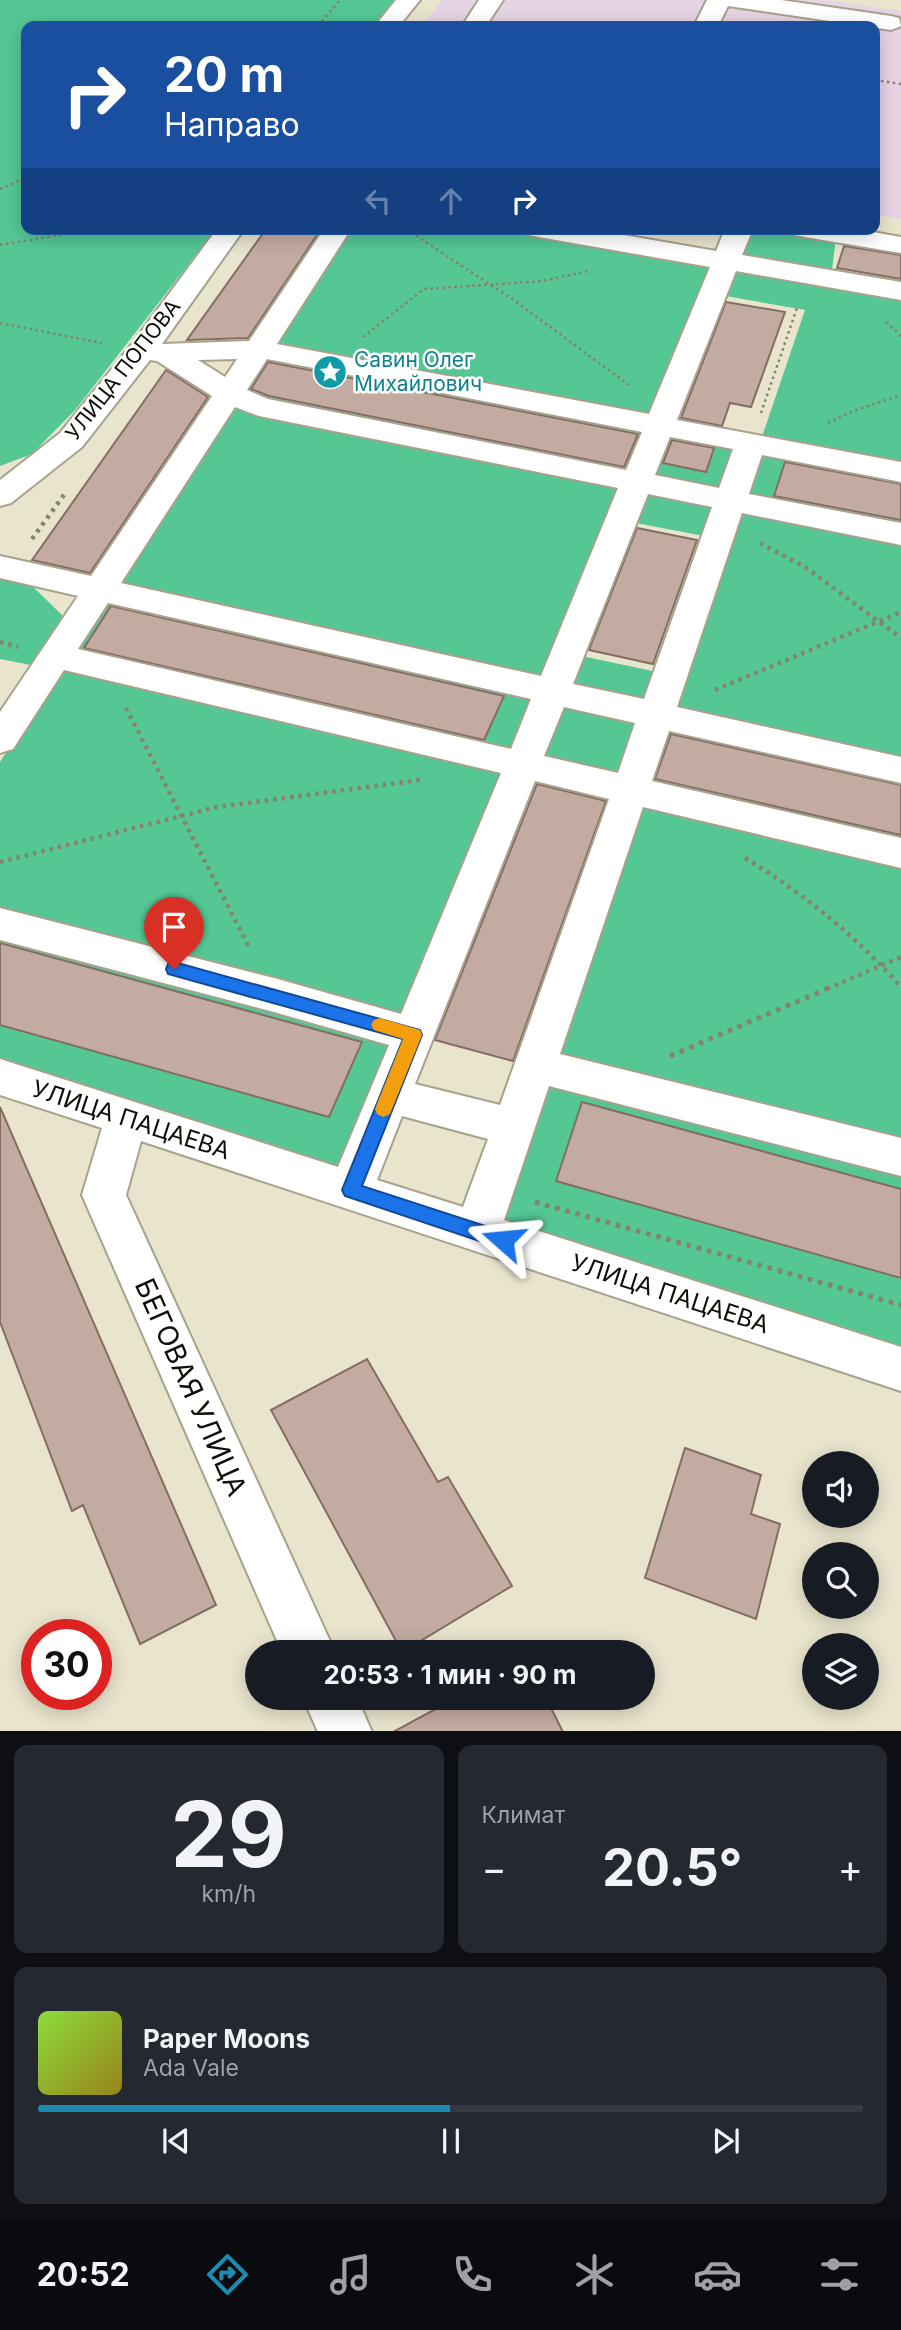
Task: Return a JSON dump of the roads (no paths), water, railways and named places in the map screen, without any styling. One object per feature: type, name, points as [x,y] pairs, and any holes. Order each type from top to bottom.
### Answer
[{"type":"street","points":[[391,21],[408,0]]},
{"type":"street","points":[[477,21],[491,0]]},
{"type":"street","points":[[708,21],[719,0]]},
{"type":"street","points":[[733,0],[877,21]]},
{"type":"street","points":[[880,21],[891,23]]},
{"type":"street","name":"УЛИЦА ПОПОВА","points":[[0,496],[71,440],[154,351],[228,235]]},
{"type":"street","points":[[0,740],[334,235]]},
{"type":"street","points":[[611,235],[732,245],[809,275],[901,291]]},
{"type":"street","points":[[809,275],[814,235]]},
{"type":"street","points":[[839,235],[901,245]]},
{"type":"street","points":[[351,1190],[732,245]]},
{"type":"street","points":[[154,351],[259,349],[662,419],[764,446],[901,472]]},
{"type":"street","points":[[154,351],[259,407],[636,482],[726,515],[901,534]]},
{"type":"street","points":[[477,1232],[726,515],[764,446]]},
{"type":"street","points":[[0,567],[901,771]]},
{"type":"street","points":[[56,656],[901,853]]},
{"type":"street","points":[[0,924],[274,995],[414,1035]]},
{"type":"street","points":[[534,1065],[901,1157]]},
{"type":"street","name":"УЛИЦА ПАЦАЕВА","points":[[0,1077],[901,1369]]},
{"type":"street","points":[[389,1095],[513,1127]]},
{"type":"street","name":"БЕГОВАЯ УЛИЦА","points":[[126,1119],[104,1195],[304,1640]]},
{"type":"street","points":[[335,1710],[345,1731]]},
{"type":"place","name":"Савин Олег Михайлович","points":[[330,372]]}]
